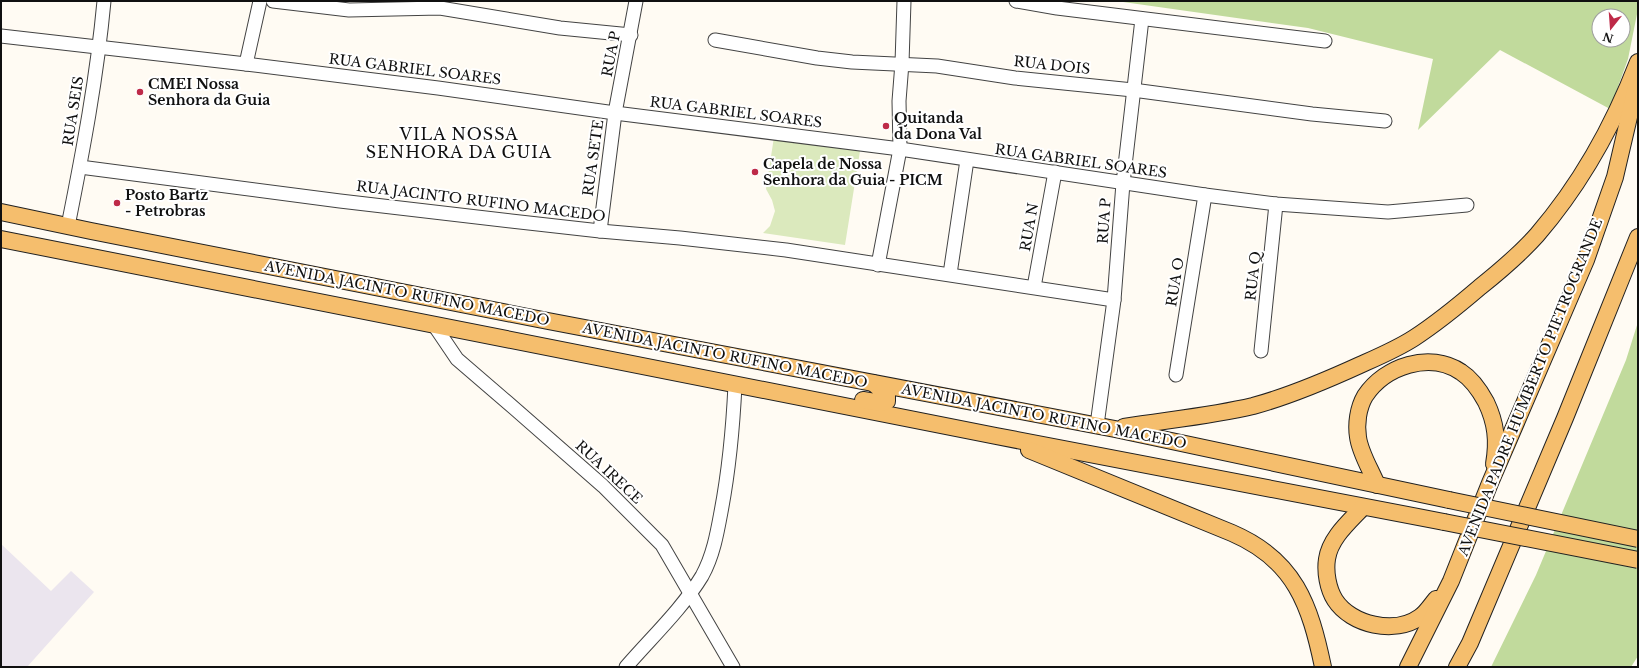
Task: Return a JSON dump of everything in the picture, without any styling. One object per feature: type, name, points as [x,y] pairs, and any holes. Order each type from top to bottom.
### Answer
[{"type":"main road","points":[[1115,428],[1219,413],[1253,406],[1297,392],[1390,352],[1445,316],[1502,269],[1536,235],[1564,201],[1599,147],[1625,95],[1638,62]]},
{"type":"main road","name":"AVENIDA PADRE HUMBERTO PIETROGRANDE","points":[[1408,667],[1451,581],[1490,483],[1586,260],[1615,177],[1638,77]]},
{"type":"main road","name":"AVENIDA JACINTO RUFINO MACEDO","points":[[5,215],[68,226],[710,352],[1115,428],[1638,539]]},
{"type":"main road","points":[[1457,667],[1470,643],[1565,418],[1638,237]]},
{"type":"main road","name":"AVENIDA JACINTO RUFINO MACEDO","points":[[2,238],[735,385],[1638,560]]},
{"type":"main road","points":[[626,363],[618,357],[614,351],[618,343],[625,342],[657,348],[710,352]]},
{"type":"main road","points":[[1377,484],[1362,452],[1358,439],[1359,414],[1363,401],[1366,395],[1382,378],[1410,364],[1424,362],[1436,363],[1460,371],[1472,382],[1482,395],[1492,415],[1495,428],[1496,449],[1490,483]]},
{"type":"main road","points":[[796,396],[844,396],[880,403],[886,402],[888,399],[887,395],[873,383]]},
{"type":"main road","points":[[996,436],[1232,533],[1248,540],[1264,550],[1284,569],[1302,596],[1315,631],[1323,667]]},
{"type":"main road","points":[[1363,507],[1336,537],[1327,558],[1327,573],[1331,591],[1335,600],[1344,610],[1354,617],[1369,623],[1384,626],[1396,626],[1420,617],[1451,581]]},
{"type":"street","name":"RUA SEIS","points":[[68,226],[80,167],[99,48],[104,1]]},
{"type":"street","points":[[246,64],[260,1]]},
{"type":"street","points":[[273,1],[348,10],[440,8],[560,28],[631,35]]},
{"type":"street","name":"RUA P","points":[[615,113],[631,35],[636,1]]},
{"type":"street","points":[[878,265],[900,149],[899,107],[904,1]]},
{"type":"street","points":[[1016,1],[1142,19],[1325,41]]},
{"type":"street","name":"RUA P","points":[[1097,425],[1114,300],[1123,183],[1142,19]]},
{"type":"street","name":"RUA GABRIEL SOARES","points":[[1,36],[438,88],[615,113],[900,149],[1205,196],[1276,204],[1388,212],[1467,205]]},
{"type":"street","name":"RUA DOIS","points":[[715,40],[817,58],[852,62],[902,63],[936,66],[1014,78],[1133,90],[1312,114],[1385,121]]},
{"type":"street","name":"RUA SETE","points":[[600,231],[615,113]]},
{"type":"street","points":[[950,274],[966,160]]},
{"type":"street","name":"RUA JACINTO RUFINO MACEDO","points":[[80,167],[340,201],[600,231],[786,250],[1114,300]]},
{"type":"street","name":"RUA N","points":[[1034,287],[1055,172]]},
{"type":"street","name":"RUA O","points":[[1176,375],[1205,196]]},
{"type":"street","name":"RUA Q","points":[[1261,351],[1276,204]]},
{"type":"street","name":"RUA IRECE","points":[[434,325],[457,359],[603,486],[662,546],[733,667]]},
{"type":"street","points":[[626,667],[670,618],[690,592],[702,574],[713,550],[727,483],[733,428],[735,385]]},
{"type":"shaded area","points":[[1,544],[51,591],[71,571],[94,592],[27,667],[1,667]]},
{"type":"green space","points":[[1116,1],[1638,1],[1638,9],[1631,44],[1631,8],[1591,8],[1591,48],[1630,48],[1628,59],[1610,109],[1500,50],[1418,130],[1433,59],[1308,28]]},
{"type":"green space","points":[[774,137],[860,151],[845,245],[763,233],[770,226],[775,211],[772,200],[766,189]]},
{"type":"green space","points":[[1638,322],[1638,656],[1631,667],[1491,667],[1536,575],[1626,360]]},
{"type":"place","name":"CMEI Nossa Senhora da Guia","points":[[140,92]]},
{"type":"place","name":"Quitanda da Dona Val","points":[[886,126]]},
{"type":"place","name":"Capela de Nossa Senhora da Guia - PICM","points":[[755,172]]},
{"type":"place","name":"Posto Bartz - Petrobras","points":[[117,203]]},
{"type":"district","name":"VILA NOSSA SENHORA DA GUIA","points":[[459,143]]}]
